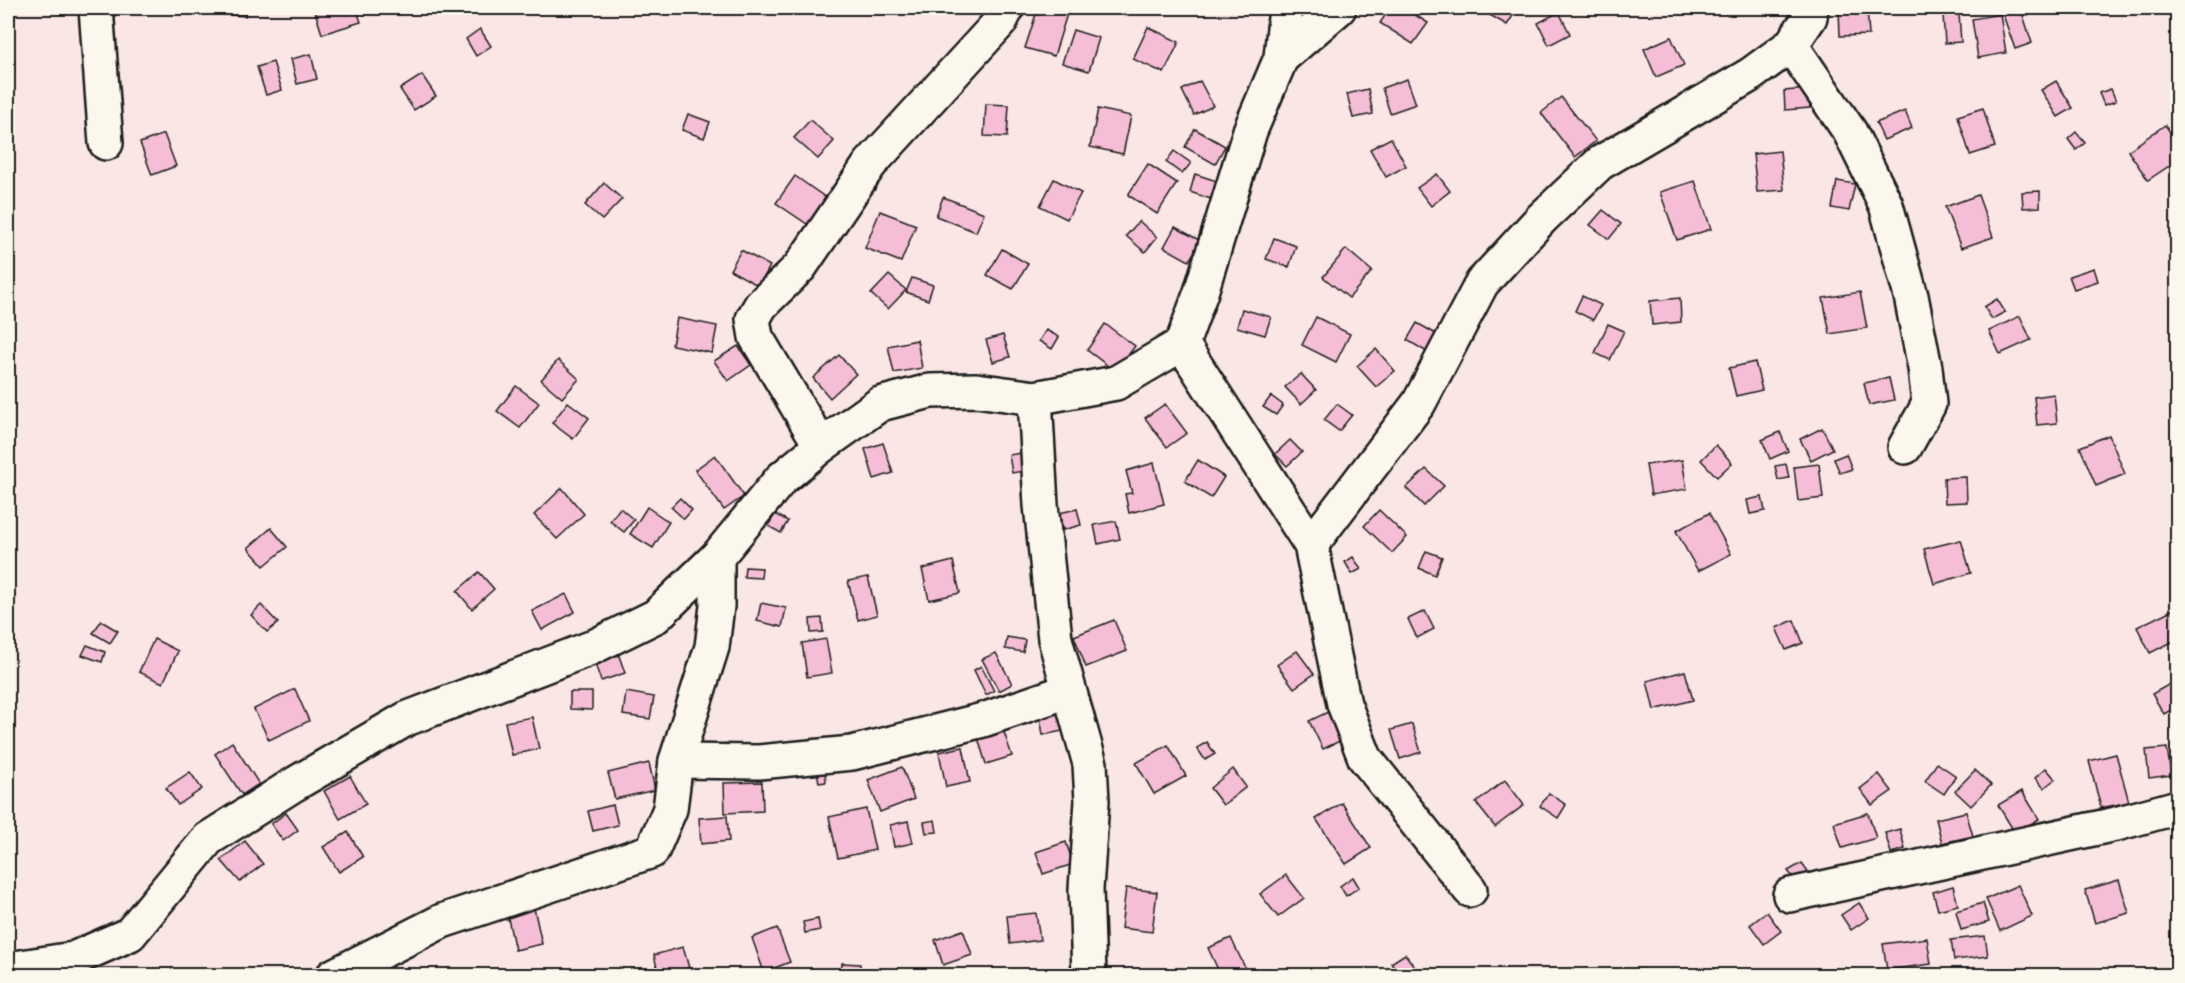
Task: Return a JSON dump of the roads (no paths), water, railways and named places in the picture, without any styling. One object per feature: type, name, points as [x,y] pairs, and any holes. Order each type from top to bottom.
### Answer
[{"type":"street","points":[[96,8],[106,143]]},
{"type":"street","points":[[821,446],[756,337],[753,319],[761,305],[800,267],[870,164],[1000,22],[1008,8]]},
{"type":"street","points":[[8,969],[73,958],[130,934],[208,839],[292,785],[406,719],[591,648],[656,616],[717,557],[781,478],[880,404],[930,391],[976,390],[1035,398],[1116,383],[1182,344],[1201,292],[1250,130],[1281,58],[1286,8]]},
{"type":"street","points":[[1281,58],[1339,8]]},
{"type":"street","points":[[1311,545],[1419,403],[1482,283],[1542,218],[1600,163],[1750,75],[1791,45],[1810,17],[1811,8]]},
{"type":"street","points":[[1791,45],[1850,132],[1886,205],[1911,296],[1925,368],[1929,405],[1905,447]]},
{"type":"street","points":[[1182,344],[1311,545],[1344,704],[1365,758],[1470,890]]},
{"type":"street","points":[[1035,398],[1041,506],[1055,639],[1090,764],[1092,801],[1086,889],[1089,974]]},
{"type":"street","points":[[333,975],[442,921],[652,851],[670,809],[676,761],[712,647],[717,606],[717,557]]},
{"type":"street","points":[[676,761],[759,762],[852,753],[983,720],[1068,691]]},
{"type":"street","points":[[1790,895],[2116,824],[2178,807]]}]
